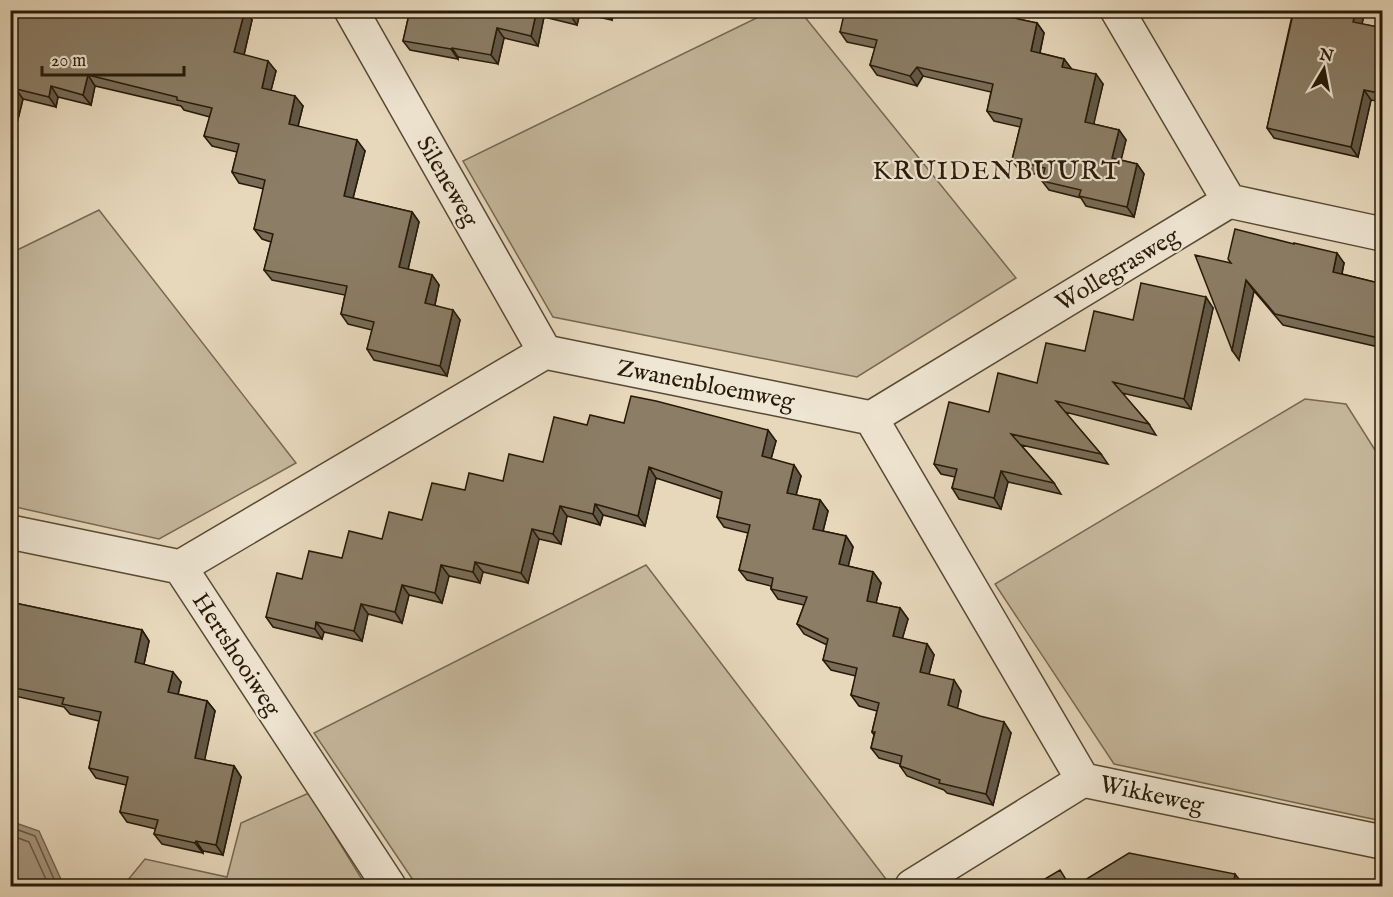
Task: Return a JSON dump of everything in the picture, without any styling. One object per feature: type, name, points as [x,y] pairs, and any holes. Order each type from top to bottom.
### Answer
[{"type":"street","name":"Sileneweg","points":[[351,10],[545,352]]},
{"type":"street","points":[[1117,10],[1228,201],[1383,234]]},
{"type":"street","name":"Wollegrasweg","points":[[871,417],[1228,201]]},
{"type":"street","name":"Zwanenbloemweg","points":[[545,352],[871,417]]},
{"type":"street","points":[[180,567],[545,352]]},
{"type":"street","points":[[871,417],[1083,780]]},
{"type":"street","name":"Hertshooiweg","points":[[10,532],[180,567],[389,886]]},
{"type":"street","name":"Wikkeweg","points":[[912,886],[1083,780],[1383,842]]},
{"type":"shaded area","points":[[773,10],[800,11],[1016,278],[857,377],[553,317],[463,161]]},
{"type":"shaded area","points":[[99,210],[296,463],[159,539],[11,506],[11,253]]},
{"type":"shaded area","points":[[1305,399],[1346,404],[1382,461],[1382,821],[1114,764],[995,584]]},
{"type":"shaded area","points":[[646,565],[889,883],[883,886],[417,886],[314,733]]},
{"type":"shaded area","points":[[309,793],[366,886],[123,886],[145,859],[227,877],[241,823]]},
{"type":"water","points":[[10,821],[39,831],[64,886],[11,886]]},
{"type":"building","points":[[20,10],[245,10],[234,52],[268,61],[262,88],[295,96],[289,124],[357,140],[344,196],[412,212],[399,267],[432,275],[425,303],[453,310],[440,366],[367,349],[374,322],[341,314],[347,286],[264,270],[273,234],[254,229],[265,180],[232,172],[239,144],[204,136],[212,108],[88,75],[83,95],[51,86],[49,97],[16,89],[10,111],[10,29],[15,30]]},
{"type":"building","points":[[410,10],[537,10],[531,36],[497,28],[491,55],[403,41]]},
{"type":"building","points":[[551,10],[571,10],[570,15]]},
{"type":"building","points":[[845,10],[1006,10],[1005,16],[1037,23],[1031,51],[1064,59],[1062,67],[1096,74],[1085,122],[1119,130],[1112,158],[1137,164],[1127,207],[1079,196],[1081,190],[1042,181],[1045,168],[1012,160],[1022,119],[987,111],[993,84],[917,67],[910,76],[870,65],[877,40],[840,32]]},
{"type":"building","points":[[1294,10],[1356,10],[1353,22],[1383,28],[1383,94],[1364,90],[1351,147],[1267,128]]},
{"type":"building","points":[[1235,229],[1337,253],[1333,272],[1383,284],[1383,339],[1275,314],[1246,280],[1232,350],[1195,255],[1231,263],[1228,259]]},
{"type":"building","points":[[1141,283],[1206,297],[1184,399],[1113,382],[1149,424],[1056,401],[1101,454],[1011,434],[1054,483],[1001,471],[994,498],[952,488],[957,469],[934,464],[949,402],[989,412],[998,373],[1037,383],[1046,343],[1085,351],[1094,311],[1133,320]]},
{"type":"building","points":[[631,396],[768,430],[762,456],[794,465],[787,493],[820,500],[813,529],[846,536],[839,564],[873,572],[867,601],[900,608],[893,636],[927,644],[920,672],[954,680],[948,705],[1004,722],[986,794],[939,783],[940,780],[900,766],[902,756],[871,748],[875,732],[872,732],[879,703],[851,695],[857,668],[823,660],[828,639],[797,624],[807,597],[771,589],[773,578],[739,570],[750,525],[717,517],[722,492],[649,467],[638,516],[595,504],[593,514],[560,506],[553,534],[532,529],[521,573],[475,562],[473,572],[441,565],[435,593],[402,585],[395,612],[361,604],[354,631],[316,622],[315,629],[266,617],[277,573],[302,579],[309,551],[342,558],[349,531],[382,539],[389,512],[422,520],[432,483],[465,490],[469,473],[503,481],[509,454],[543,462],[554,417],[587,425],[590,415],[624,423]]},
{"type":"building","points":[[10,602],[142,630],[135,662],[173,672],[168,692],[207,701],[195,758],[234,766],[216,845],[154,834],[158,820],[120,812],[128,777],[89,768],[101,712],[62,704],[64,698],[10,687]]},
{"type":"building","points":[[1129,853],[1235,874],[1233,886],[1075,886]]},
{"type":"building","points":[[1060,870],[1070,886],[1033,886]]},
{"type":"district","name":"KRUIDENBUURT","points":[[997,170]]}]
